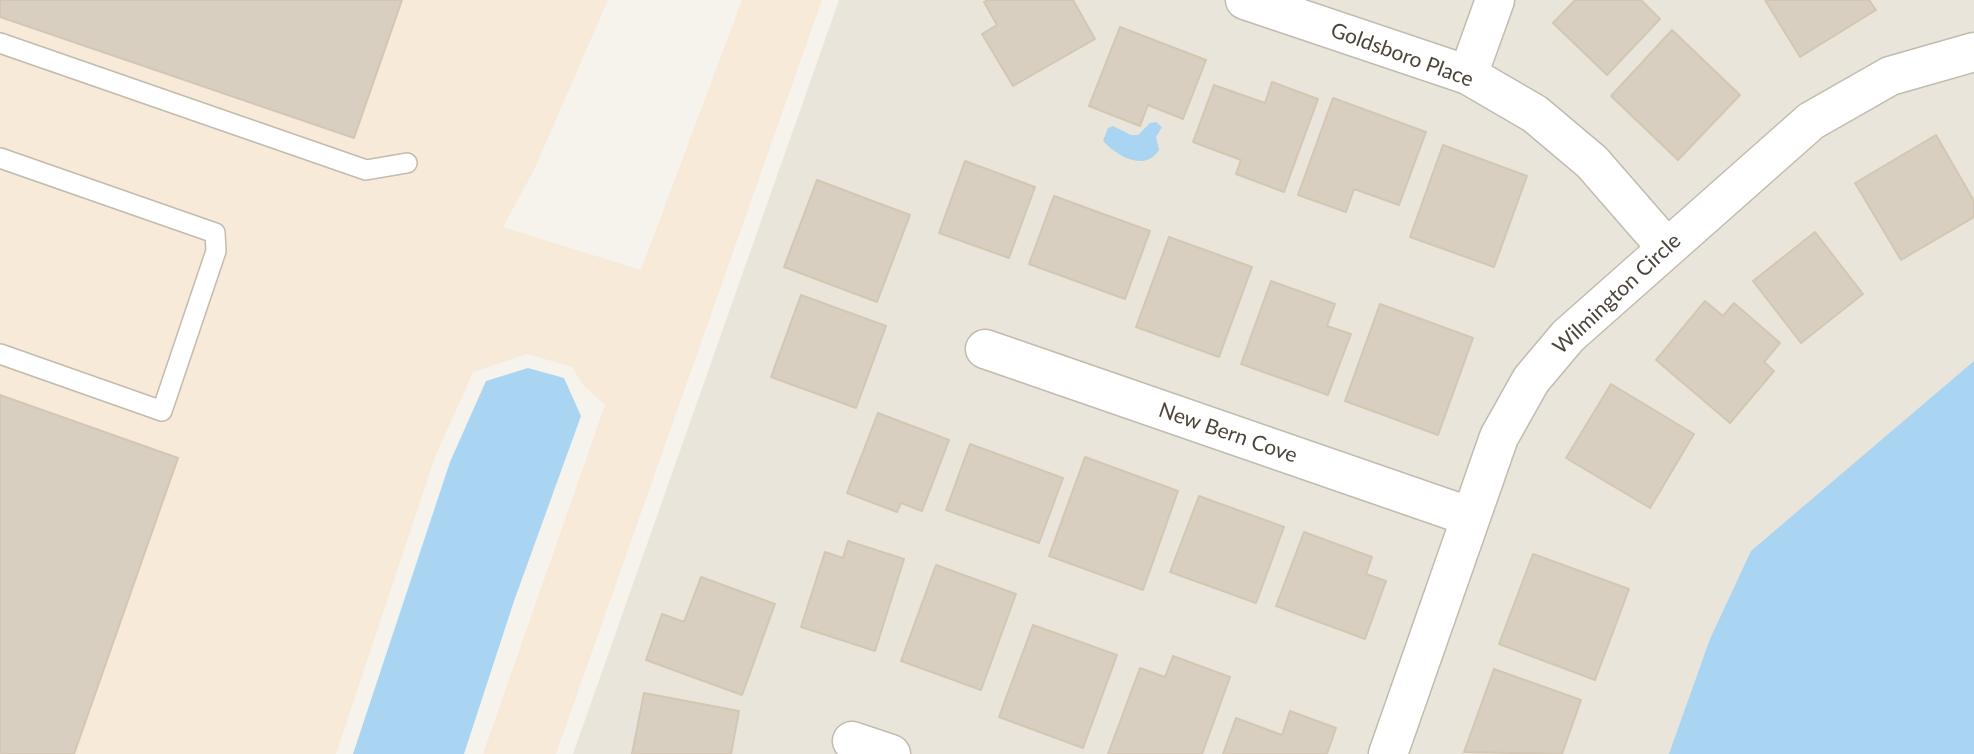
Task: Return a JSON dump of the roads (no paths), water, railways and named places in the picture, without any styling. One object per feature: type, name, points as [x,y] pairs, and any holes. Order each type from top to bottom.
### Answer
[{"type":"street","name":"Goldsboro Place","points":[[1245,0],[1468,75],[1535,114],[1592,163],[1666,247]]},
{"type":"street","points":[[1468,75],[1494,0]]},
{"type":"street","name":"Wilmington Circle","points":[[1388,754],[1499,437],[1531,380],[1568,336],[1811,121],[1890,76],[1974,52]]},
{"type":"street","name":"New Bern Cove","points":[[985,349],[1471,517]]},
{"type":"street","points":[[852,741],[891,754]]},
{"type":"lane","points":[[0,43],[366,170],[407,163]]},
{"type":"lane","points":[[0,158],[215,233],[216,251],[162,411],[0,354]]},
{"type":"water","points":[[1156,122],[1162,127],[1156,137],[1159,150],[1146,160],[1124,157],[1103,141],[1108,128],[1113,126],[1131,135],[1138,135],[1150,123]]},
{"type":"water","points":[[1974,361],[1974,754],[1669,754],[1710,639],[1751,551]]},
{"type":"water","points":[[528,368],[564,378],[581,416],[514,601],[464,754],[353,754],[450,462],[486,381]]}]
